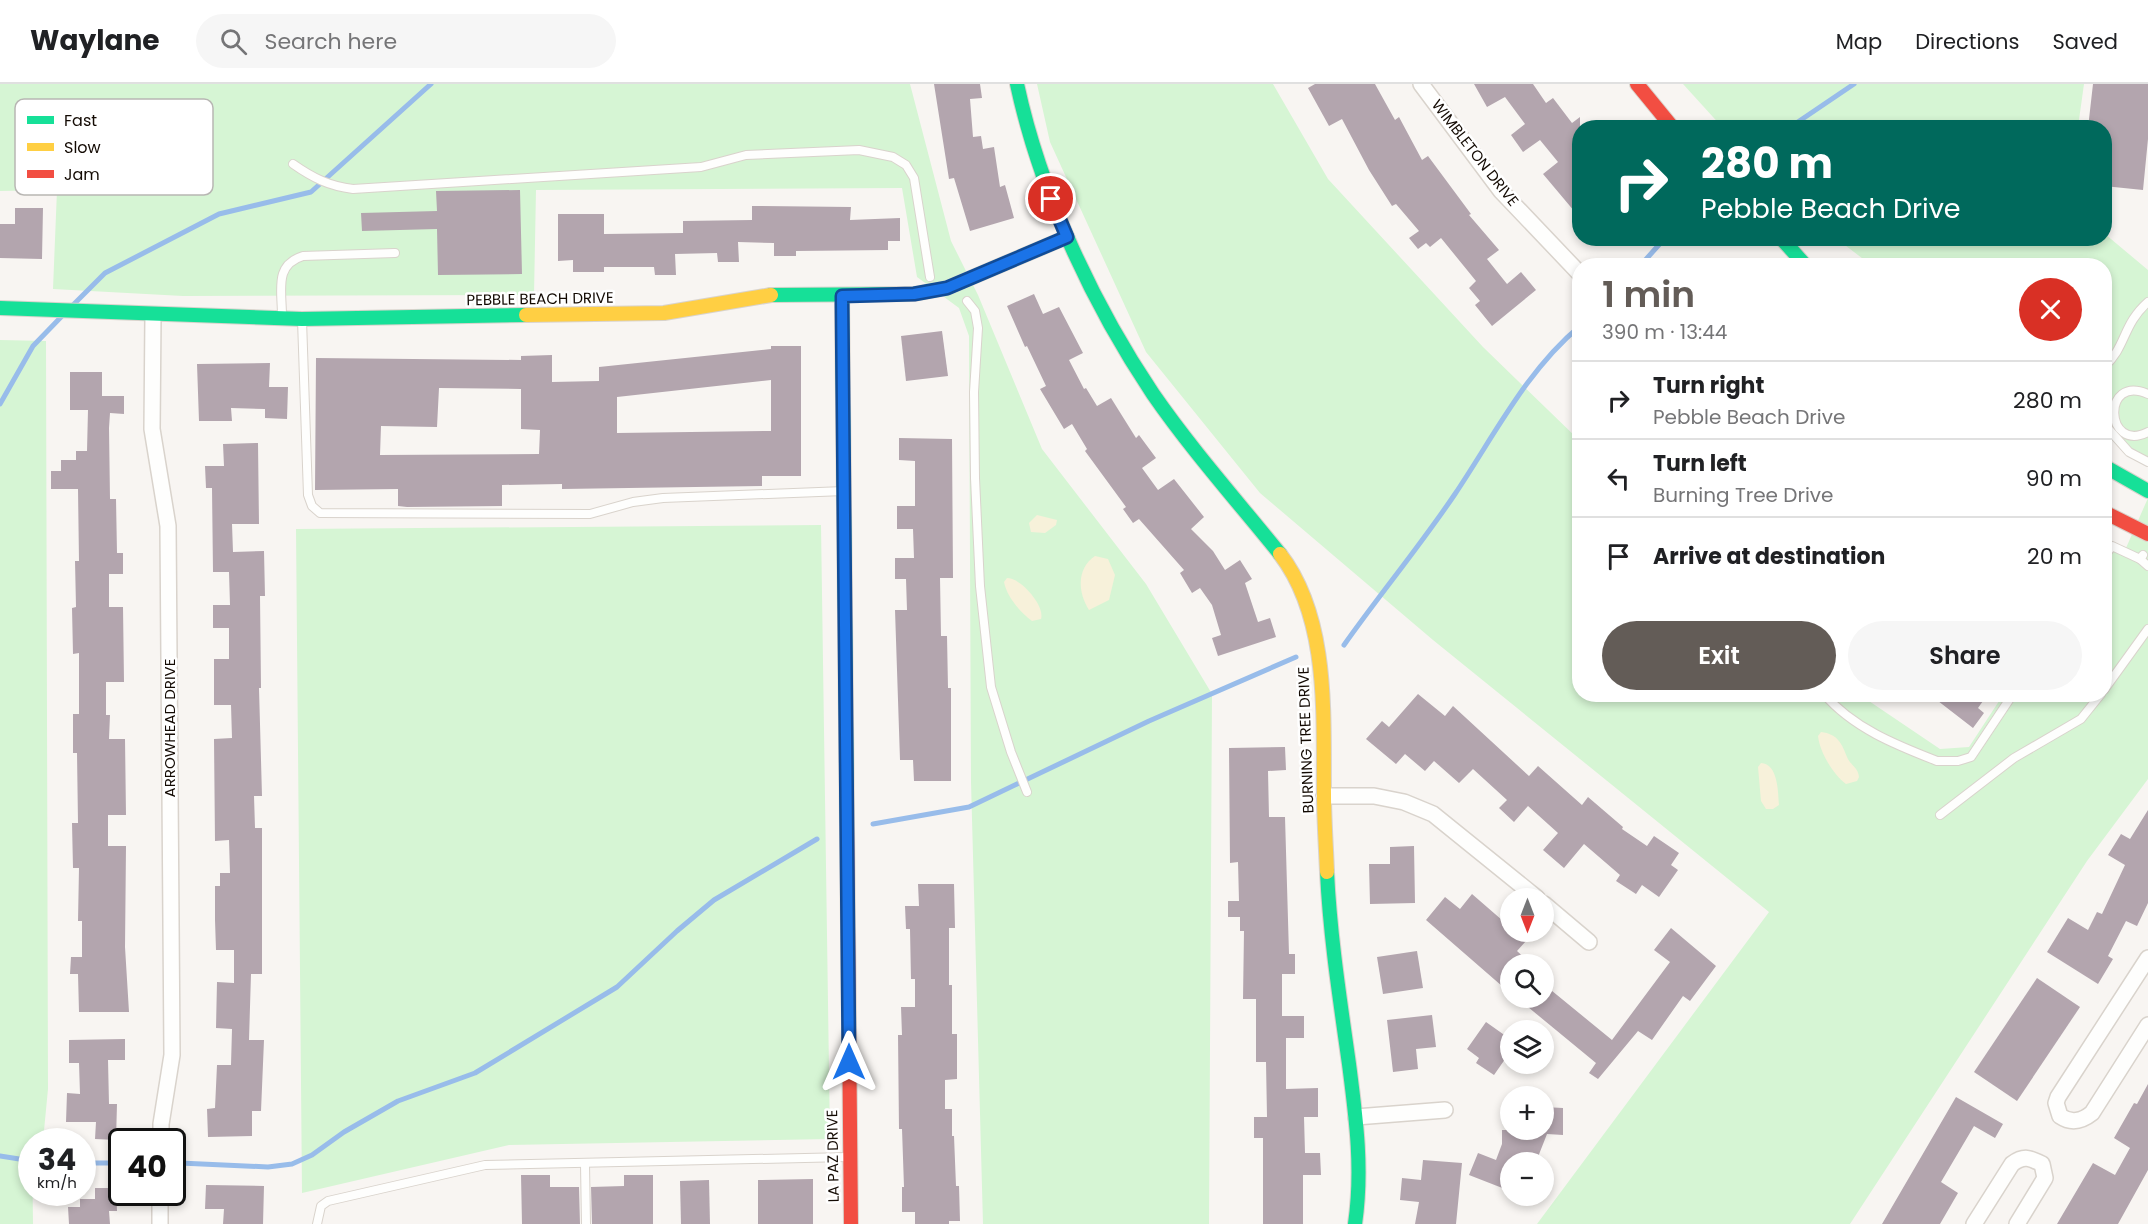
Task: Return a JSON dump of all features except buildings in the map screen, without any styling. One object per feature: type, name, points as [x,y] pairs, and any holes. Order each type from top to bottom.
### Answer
[{"type":"street","name":"BURNING TREE DRIVE","points":[[1017,84],[1043,180],[1067,237],[1129,358],[1154,395],[1288,565],[1311,619],[1320,660],[1324,703],[1324,796],[1329,912],[1356,1118],[1360,1190],[1355,1224]]},
{"type":"street","name":"WIMBLETON DRIVE","points":[[1421,84],[1502,191],[1572,265]]},
{"type":"street","points":[[1637,84],[1666,120]]},
{"type":"street","name":"PEBBLE BEACH DRIVE","points":[[0,308],[282,319],[686,312],[767,295],[914,294],[947,288],[1067,237]]},
{"type":"street","points":[[1789,246],[1801,258]]},
{"type":"street","name":"LA PAZ DRIVE","points":[[842,296],[851,1224]]},
{"type":"street","name":"ARROWHEAD DRIVE","points":[[153,315],[152,429],[168,526],[172,1055],[163,1128]]},
{"type":"street","points":[[2112,471],[2148,491]]},
{"type":"street","points":[[2112,516],[2148,534]]},
{"type":"street","points":[[1324,796],[1374,796],[1404,802],[1433,814],[1525,888]]},
{"type":"street","points":[[1554,912],[1589,942]]},
{"type":"street","points":[[2148,958],[2058,1097],[2056,1103],[2060,1116],[2072,1121],[2085,1118],[2092,1113],[2143,1044],[2148,1025]]},
{"type":"street","points":[[1356,1118],[1445,1110]]},
{"type":"street","points":[[1974,1224],[2012,1164],[2020,1158],[2029,1157],[2042,1164],[2045,1178],[2017,1224]]},
{"type":"street","points":[[160,1206],[160,1224]]},
{"type":"lane","points":[[293,164],[313,178],[334,186],[353,189],[701,167],[746,155],[859,150],[878,153],[906,165],[914,177],[930,277]]},
{"type":"lane","points":[[282,319],[282,272],[292,259],[303,256],[395,253]]},
{"type":"lane","points":[[967,301],[975,311],[978,328],[974,392],[975,478],[980,586],[991,687],[1015,765],[1027,792]]},
{"type":"lane","points":[[2112,359],[2119,352],[2124,331],[2132,318],[2148,302]]},
{"type":"lane","points":[[302,319],[308,495],[312,506],[320,513],[590,514],[633,502],[663,498],[845,491]]},
{"type":"lane","points":[[2148,394],[2140,391],[2126,393],[2119,398],[2113,411],[2116,425],[2121,431],[2136,436],[2148,432]]},
{"type":"lane","points":[[2112,433],[2129,453],[2148,462]]},
{"type":"lane","points":[[2112,546],[2141,557],[2148,566]]},
{"type":"lane","points":[[2112,679],[2148,629]]},
{"type":"lane","points":[[1833,702],[1860,726],[1875,735],[1904,748],[1947,762],[1971,757],[2008,702]]},
{"type":"lane","points":[[1940,815],[2014,758],[2081,719],[2095,702]]},
{"type":"lane","points":[[317,1224],[321,1206],[328,1201],[485,1165],[850,1157]]},
{"type":"lane","points":[[585,1164],[586,1224]]},
{"type":"green space","points":[[0,84],[910,84],[951,241],[978,295],[1042,449],[1146,584],[1212,694],[1209,1224],[983,1224],[971,782],[969,336],[959,308],[917,277],[902,188],[536,190],[534,295],[183,296],[53,289],[57,195],[213,195],[213,99],[15,99],[15,191],[0,191]]},
{"type":"green space","points":[[1037,84],[1273,84],[1328,179],[1483,347],[1572,433],[1572,702],[1870,702],[1940,749],[1969,747],[1998,702],[2112,702],[2112,542],[2126,548],[2148,498],[2148,779],[2087,861],[1850,1224],[1537,1224],[1550,1206],[1554,1206],[1554,1201],[1769,912],[1433,640],[1260,493],[1146,352],[1050,142]]},
{"type":"green space","points":[[1683,84],[2084,84],[2079,120],[1716,120]]},
{"type":"green space","points":[[2112,240],[2148,270],[2148,461],[2112,440],[2112,258],[1862,258],[1846,246],[2112,246]]},
{"type":"green space","points":[[0,340],[46,341],[48,1089],[44,1128],[18,1128],[18,1206],[33,1206],[33,1224],[0,1224]]},
{"type":"green space","points":[[821,525],[830,1139],[509,1145],[302,1193],[296,529]]},
{"type":"sand","points":[[1037,515],[1057,520],[1056,525],[1045,533],[1031,532],[1029,523]]},
{"type":"sand","points":[[1095,556],[1108,559],[1115,575],[1109,600],[1089,610],[1081,589],[1081,582],[1084,568]]},
{"type":"sand","points":[[1007,578],[1019,583],[1036,600],[1041,619],[1032,621],[1019,609],[1006,588],[1004,582]]},
{"type":"sand","points":[[1821,732],[1832,735],[1838,740],[1848,760],[1857,771],[1859,777],[1857,781],[1846,784],[1832,769],[1819,743],[1818,736]]},
{"type":"sand","points":[[1761,763],[1771,768],[1776,779],[1779,805],[1773,809],[1766,809],[1761,801],[1758,767]]},
{"type":"waterway","points":[[73,305],[105,273],[219,214],[311,192],[431,84]]},
{"type":"waterway","points":[[1801,120],[1854,84]]},
{"type":"waterway","points":[[1647,258],[1658,246]]},
{"type":"waterway","points":[[0,404],[33,346],[62,316]]},
{"type":"waterway","points":[[1344,645],[1442,513],[1527,384],[1543,363],[1572,334]]},
{"type":"waterway","points":[[873,824],[969,807],[1149,721],[1296,657]]},
{"type":"waterway","points":[[186,1163],[268,1167],[292,1164],[312,1155],[344,1132],[398,1101],[475,1073],[617,987],[714,900],[817,839]]},
{"type":"waterway","points":[[0,1156],[18,1159]]},
{"type":"waterway","points":[[96,1163],[108,1163]]},
{"type":"traffic: fast","points":[[1017,84],[1039,165],[1054,205],[1089,284],[1109,322],[1168,415],[1280,554]]},
{"type":"traffic: fast","points":[[771,295],[914,294],[947,288],[1067,237]]},
{"type":"traffic: fast","points":[[1788,246],[1799,258]]},
{"type":"traffic: fast","points":[[842,296],[847,826]]},
{"type":"traffic: fast","points":[[0,308],[302,319],[526,315]]},
{"type":"traffic: fast","points":[[2112,471],[2148,491]]},
{"type":"traffic: fast","points":[[1327,872],[1333,944],[1356,1124],[1358,1183],[1355,1224]]},
{"type":"traffic: slow","points":[[526,315],[664,313],[771,295]]},
{"type":"traffic: slow","points":[[1280,554],[1296,580],[1308,608],[1316,638],[1323,701],[1327,872]]},
{"type":"traffic: jam","points":[[1637,84],[1666,120]]},
{"type":"traffic: jam","points":[[2112,516],[2148,534]]},
{"type":"traffic: jam","points":[[847,826],[851,1224]]},
{"type":"route","points":[[849,1062],[842,296],[914,294],[947,288],[1067,237],[1051,199]]}]
